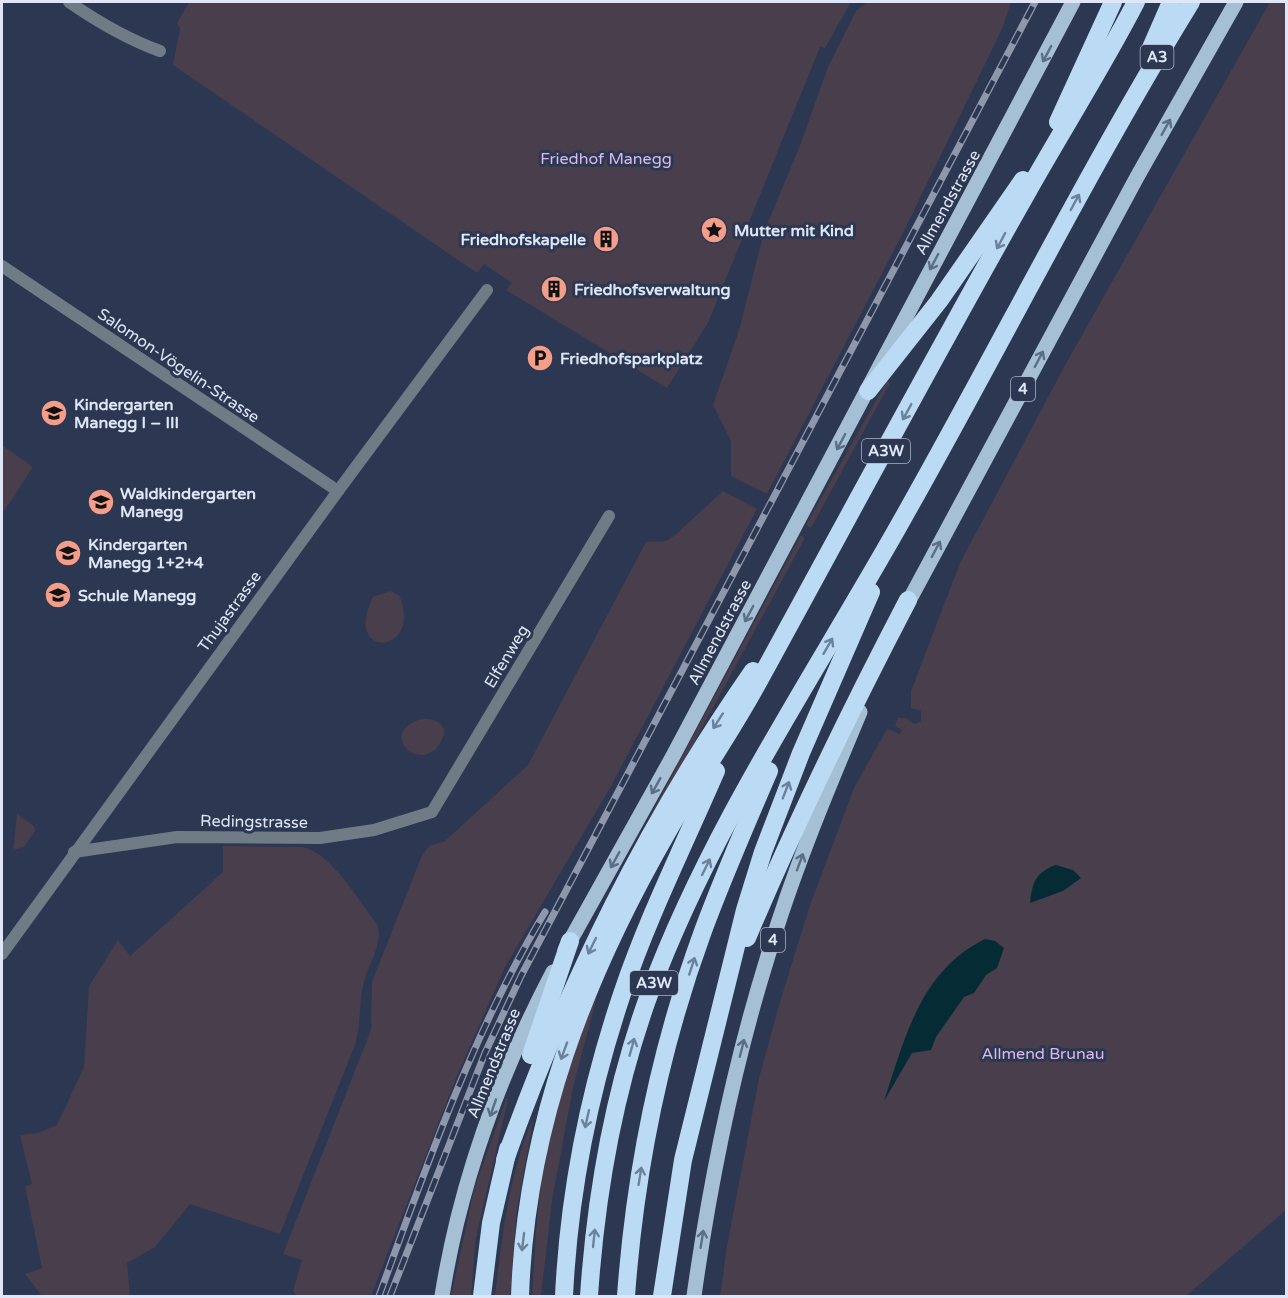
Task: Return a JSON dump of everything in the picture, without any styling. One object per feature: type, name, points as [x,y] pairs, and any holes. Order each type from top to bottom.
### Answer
[{"type":"highway","name":"A3W","points":[[1029,189],[1113,2]]},
{"type":"highway","name":"A3W","points":[[564,1296],[576,1174],[591,1102],[609,1033],[658,902],[742,712],[1029,189],[1103,65],[1136,2]]},
{"type":"highway","name":"A3","points":[[1123,112],[1171,2]]},
{"type":"highway","name":"A3","points":[[1123,112],[1191,2]]},
{"type":"highway","name":"A3W","points":[[589,1296],[597,1215],[609,1139],[623,1081],[649,994],[685,909],[727,825],[902,521],[1123,112]]},
{"type":"highway","points":[[868,391],[939,301],[1048,144]]},
{"type":"highway","points":[[662,1296],[683,1160],[763,852],[801,753],[902,521]]},
{"type":"highway","points":[[505,1160],[556,1023],[590,948],[645,843],[716,725],[811,586]]},
{"type":"highway","points":[[727,986],[794,826],[853,704],[908,600]]},
{"type":"highway","points":[[626,1296],[641,1170],[661,1075],[683,994],[703,932],[800,697]]},
{"type":"highway","points":[[520,1296],[522,1251],[538,1150],[553,1085],[569,1037],[591,981],[626,907],[669,828],[742,712]]},
{"type":"highway","points":[[482,1296],[491,1223],[521,1088],[570,940]]},
{"type":"main road","name":"Allmendstrasse","points":[[442,1296],[461,1208],[496,1096],[539,999],[679,746],[1073,2]]},
{"type":"main road","name":"4","points":[[694,1296],[708,1202],[729,1098],[767,957],[818,814],[908,600],[1137,177],[1236,2]]},
{"type":"street","points":[[69,2],[135,42],[160,51]]},
{"type":"street","name":"Salomon-Vögelin-Strasse","points":[[2,266],[338,491]]},
{"type":"street","name":"Thujastrasse","points":[[2,954],[338,491],[487,291]]},
{"type":"street","name":"Elfenweg","points":[[432,813],[609,516]]},
{"type":"street","name":"Redingstrasse","points":[[74,852],[177,837],[320,838],[374,830],[432,813]]},
{"type":"green space","name":"Friedhof Manegg","points":[[189,2],[851,2],[825,48],[820,47],[708,323],[667,388],[506,290],[512,283],[484,264],[477,273],[173,65],[180,29],[177,23]]},
{"type":"green space","points":[[867,2],[1011,2],[1002,29],[904,231],[767,494],[731,476],[731,441],[713,405],[739,330],[764,232],[799,148],[828,67],[856,11]]},
{"type":"green space","name":"Allmend Brunau","points":[[1270,2],[1286,2],[1286,1210],[1186,1296],[720,1296],[727,1246],[759,1078],[809,908],[854,788],[887,729],[900,734],[902,730],[895,726],[898,718],[906,718],[914,724],[921,721],[921,711],[911,708],[911,691],[960,563],[1064,367]]},
{"type":"green space","points":[[887,381],[890,383],[811,528],[806,525]]},
{"type":"green space","points":[[2,445],[33,467],[4,511],[2,509]]},
{"type":"green space","points":[[723,491],[757,509],[610,788],[505,967],[456,1078],[371,1296],[297,1296],[293,1291],[302,1260],[283,1254],[371,1029],[372,982],[422,855],[429,846],[445,841],[528,765],[646,542],[666,541],[674,536]]},
{"type":"green space","points":[[801,535],[805,538],[607,903],[604,902]]},
{"type":"green space","points":[[390,591],[399,595],[404,615],[401,629],[394,639],[384,642],[374,640],[367,632],[366,618],[373,597]]},
{"type":"green space","points":[[422,719],[436,721],[445,731],[438,747],[428,754],[418,755],[403,743],[402,734],[408,726]]},
{"type":"green space","points":[[17,814],[34,826],[35,831],[24,847],[13,850]]},
{"type":"green space","points":[[223,846],[302,847],[313,851],[324,858],[344,879],[377,924],[379,931],[377,946],[362,989],[356,1042],[280,1234],[190,1204],[155,1247],[127,1263],[130,1296],[42,1296],[25,1274],[42,1268],[25,1186],[32,1184],[20,1135],[38,1133],[57,1125],[84,1067],[89,986],[118,940],[130,956],[223,872]]},
{"type":"green space","points":[[601,982],[574,1083],[552,1200],[541,1296],[532,1296],[538,1213],[554,1117],[580,1034]]},
{"type":"green space","points":[[506,1099],[508,1099],[476,1238],[471,1296],[451,1296],[474,1190]]},
{"type":"green space","points":[[534,1116],[517,1209],[510,1296],[495,1296],[513,1182],[525,1138]]},
{"type":"shaded area","points":[[1056,865],[1073,870],[1081,878],[1063,891],[1030,903],[1036,879],[1044,871]]},
{"type":"shaded area","points":[[985,939],[995,941],[1004,948],[997,968],[986,975],[974,993],[964,997],[936,1037],[931,1050],[912,1053],[884,1101],[908,1030],[930,988],[945,969],[963,953]]},
{"type":"railway","points":[[390,1296],[485,1053],[521,976],[1035,2]]},
{"type":"railway","points":[[379,1296],[433,1149],[474,1051],[519,957],[545,912]]},
{"type":"place","name":"Mutter mit Kind","points":[[714,230]]},
{"type":"place","name":"Friedhofskapelle","points":[[606,239]]},
{"type":"place","name":"Friedhofsverwaltung","points":[[554,289]]},
{"type":"place","name":"Friedhofsparkplatz","points":[[540,358]]},
{"type":"place","name":"Kindergarten Manegg I – III","points":[[54,413]]},
{"type":"place","name":"Waldkindergarten Manegg","points":[[101,502]]},
{"type":"place","name":"Kindergarten Manegg 1+2+4","points":[[68,553]]},
{"type":"place","name":"Schule Manegg","points":[[58,595]]}]
